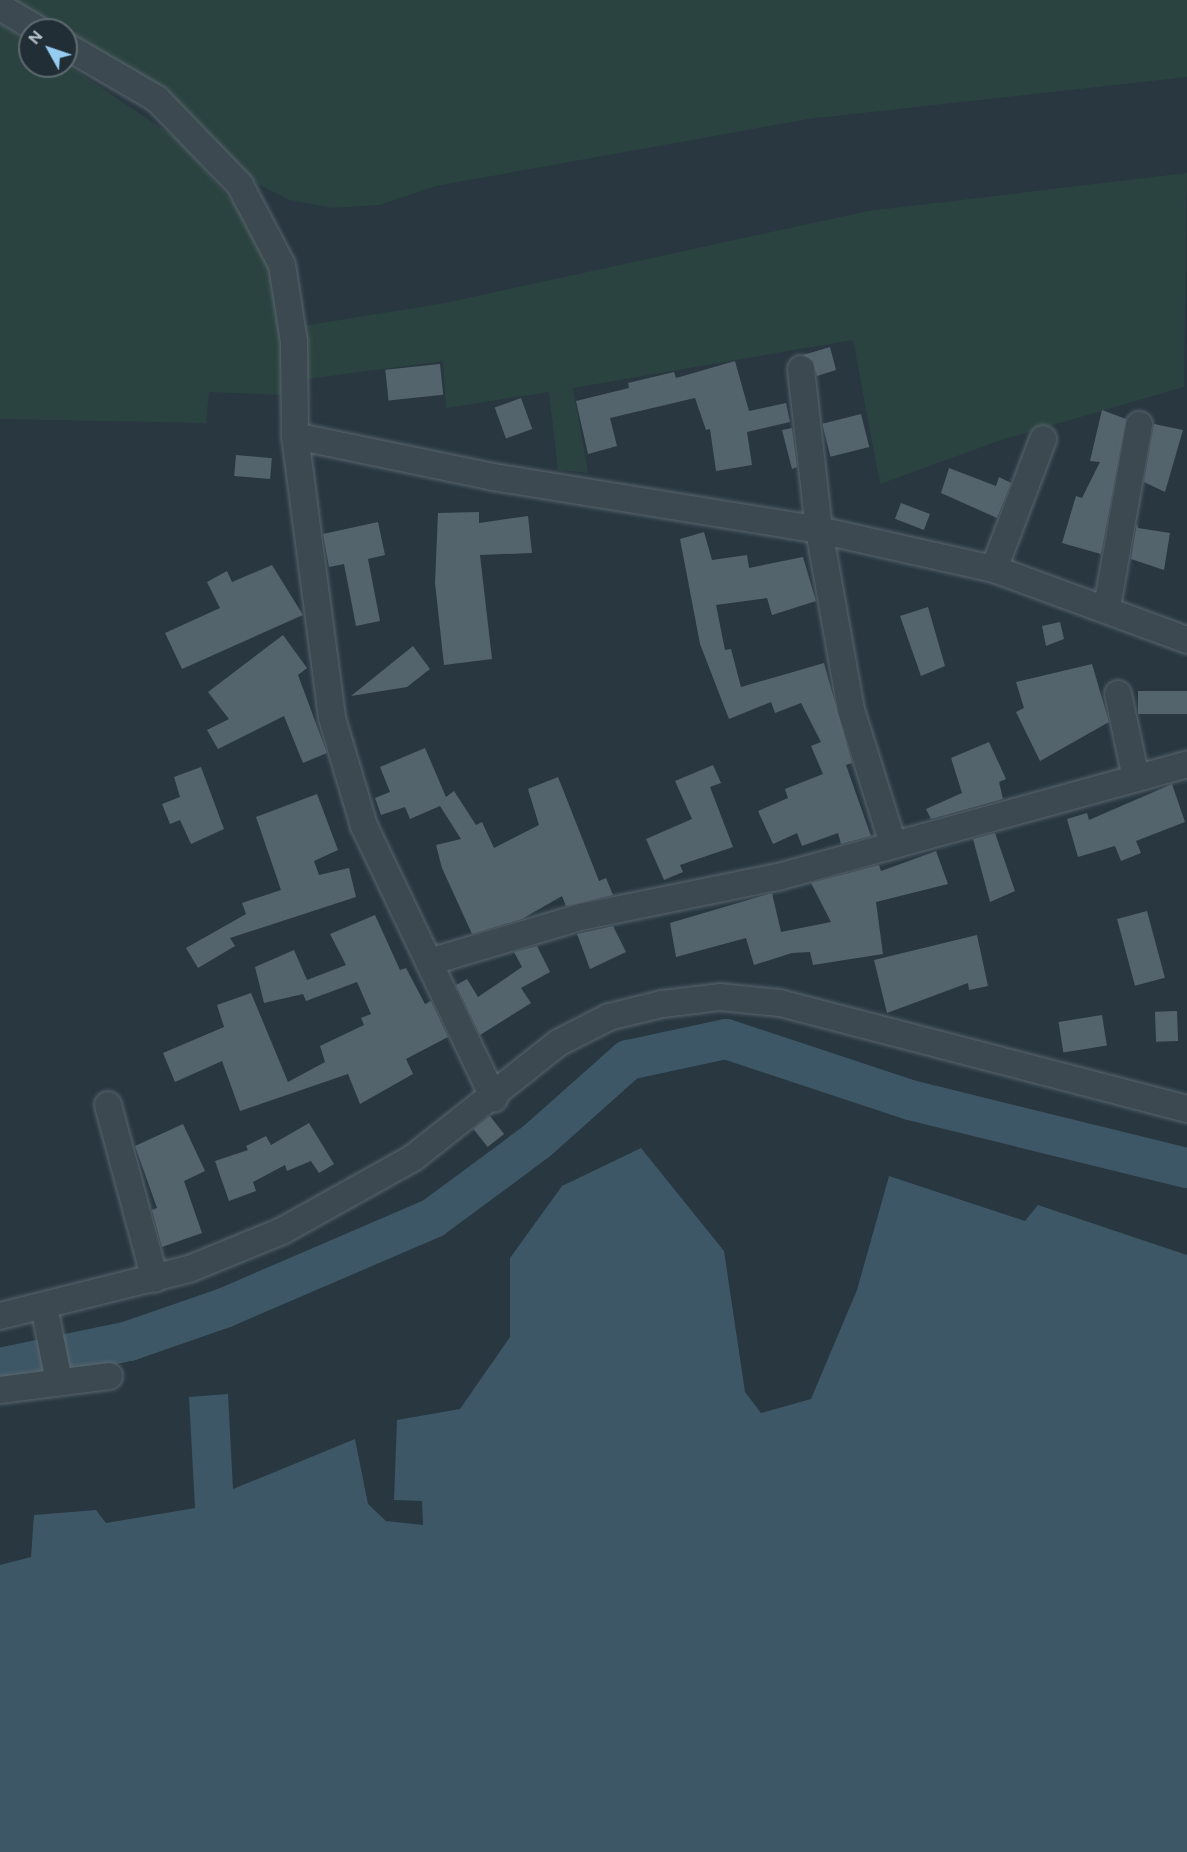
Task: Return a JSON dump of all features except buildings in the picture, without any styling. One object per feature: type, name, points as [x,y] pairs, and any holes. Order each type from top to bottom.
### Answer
[{"type":"street","points":[[0,7],[19,18]]},
{"type":"street","points":[[78,53],[157,99],[240,185],[282,265],[294,342],[295,436],[332,718],[364,826],[494,1099]]},
{"type":"street","points":[[801,369],[819,530],[851,710],[893,844]]},
{"type":"street","points":[[1107,608],[1139,425]]},
{"type":"street","points":[[295,436],[494,477],[819,530],[994,569],[1107,608],[1187,640]]},
{"type":"street","points":[[994,569],[1043,439]]},
{"type":"street","points":[[1118,694],[1136,778]]},
{"type":"street","points":[[429,962],[581,917],[778,877],[1187,764]]},
{"type":"street","points":[[0,1316],[47,1320],[155,1279],[236,1252],[327,1209],[413,1158],[494,1099],[535,1060],[601,1021],[662,1004],[720,997],[780,1004],[1187,1109]]},
{"type":"street","points":[[108,1105],[155,1279]]},
{"type":"street","points":[[47,1320],[57,1372]]},
{"type":"street","points":[[0,1390],[57,1372],[109,1376]]},
{"type":"green space","points":[[10,0],[1187,0],[1187,77],[808,119],[436,186],[379,205],[332,208],[290,200],[258,184],[146,80],[78,40],[78,18],[41,18]]},
{"type":"green space","points":[[0,24],[18,35],[18,78],[78,78],[78,72],[179,140],[245,216],[269,260],[280,325],[282,395],[209,392],[206,423],[0,419]]},
{"type":"green space","points":[[1187,173],[1184,387],[1001,440],[880,484],[853,340],[573,388],[588,473],[558,470],[549,392],[446,408],[443,361],[307,379],[303,326],[445,303],[868,211]]},
{"type":"water","points":[[641,1148],[724,1251],[745,1392],[761,1413],[811,1399],[857,1290],[889,1176],[1025,1221],[1038,1205],[1187,1255],[1187,1852],[0,1852],[0,1565],[31,1557],[34,1515],[96,1510],[106,1523],[195,1508],[189,1397],[228,1394],[233,1489],[355,1439],[368,1504],[386,1521],[423,1525],[422,1501],[394,1500],[397,1420],[460,1409],[510,1337],[510,1258],[562,1186]]},
{"type":"waterway","points":[[0,1368],[129,1341],[224,1308],[433,1218],[537,1141],[628,1060],[726,1039],[910,1100],[1187,1168]]}]
